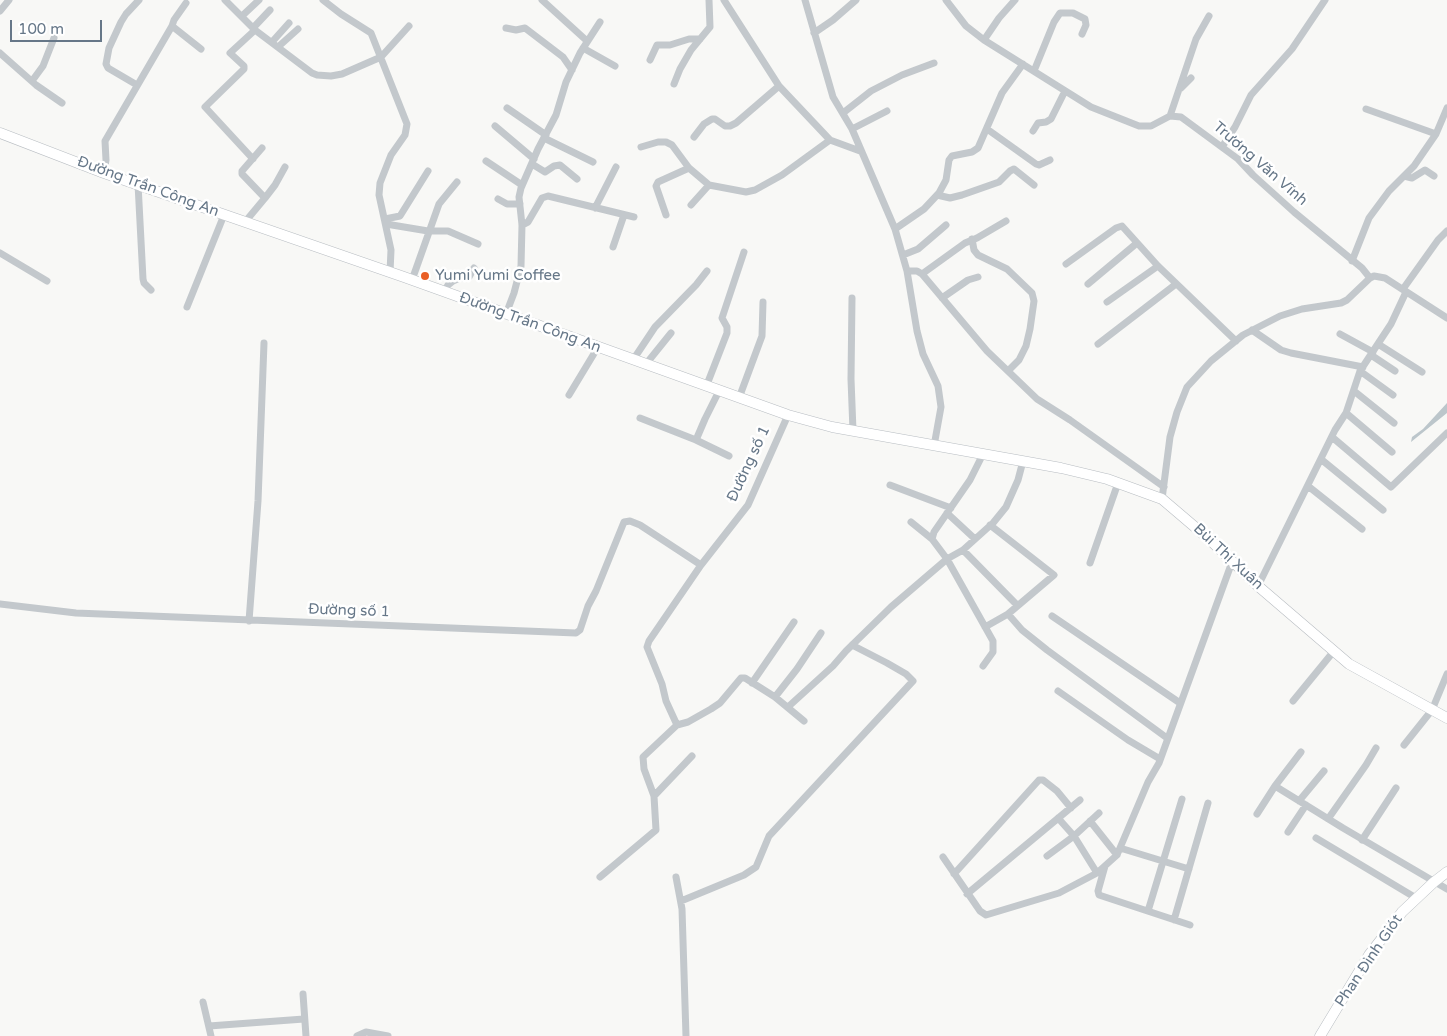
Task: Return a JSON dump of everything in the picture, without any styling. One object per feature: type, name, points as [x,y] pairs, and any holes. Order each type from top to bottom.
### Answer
[{"type":"main road","name":"Đường Trần Công An","points":[[0,133],[104,172],[390,272],[788,415],[853,431],[983,454]]},
{"type":"main road","name":"Bùi Thị Xuân","points":[[983,454],[1061,468],[1118,483],[1162,498],[1209,539],[1258,586],[1359,671],[1447,718]]},
{"type":"main road","name":"Phan Đình Giót","points":[[1320,1036],[1369,955],[1402,912],[1447,872]]},
{"type":"street","points":[[0,11],[9,0]]},
{"type":"street","points":[[137,85],[108,68],[106,64],[109,48],[121,22],[139,0]]},
{"type":"street","points":[[225,0],[254,29],[317,75],[342,74],[381,57],[409,26]]},
{"type":"street","points":[[242,16],[259,0]]},
{"type":"street","points":[[323,0],[340,14],[371,33],[407,124],[405,135],[391,155],[380,183],[379,195],[392,250],[390,272]]},
{"type":"street","points":[[542,0],[587,41]]},
{"type":"street","points":[[674,84],[680,69],[710,27],[709,0]]},
{"type":"street","points":[[724,0],[779,86],[830,140],[860,151]]},
{"type":"street","points":[[805,0],[833,97],[852,129],[860,151],[896,229],[908,272],[917,331],[923,354],[938,386],[940,407],[934,446]]},
{"type":"street","points":[[814,34],[834,20],[856,0]]},
{"type":"street","points":[[946,0],[966,26],[984,40],[1091,107],[1134,125],[1151,126],[1170,116],[1196,40],[1209,16]]},
{"type":"street","points":[[984,40],[999,18],[1015,0]]},
{"type":"street","points":[[1222,147],[1236,128],[1251,95],[1292,49],[1325,0]]},
{"type":"street","points":[[104,172],[106,160],[105,141],[174,20],[186,3]]},
{"type":"street","points":[[253,159],[205,107],[244,69],[244,66],[230,53],[270,10]]},
{"type":"street","points":[[1034,71],[1054,22],[1060,14],[1073,13],[1085,19],[1086,24],[1082,34]]},
{"type":"street","points":[[506,314],[521,266],[522,210],[519,197],[522,185],[556,115],[566,82],[583,48],[600,22]]},
{"type":"street","points":[[272,42],[290,23]]},
{"type":"street","points":[[172,26],[201,50]]},
{"type":"street","points":[[506,28],[516,30],[525,28],[563,58],[572,70]]},
{"type":"street","points":[[278,47],[298,30]]},
{"type":"street","points":[[32,81],[43,66],[54,38]]},
{"type":"street","points":[[650,60],[657,45],[670,46],[689,40],[700,39]]},
{"type":"street","points":[[583,48],[615,66]]},
{"type":"street","points":[[0,53],[32,81],[62,103]]},
{"type":"street","points":[[843,113],[871,91],[902,75],[934,63]]},
{"type":"street","points":[[896,229],[924,209],[937,195],[946,180],[949,160],[952,156],[976,150],[1002,93],[1023,64]]},
{"type":"street","points":[[1180,88],[1191,78]]},
{"type":"street","points":[[694,137],[704,124],[712,119],[716,119],[725,126],[736,123],[779,86]]},
{"type":"street","points":[[1033,131],[1038,123],[1051,119],[1065,91]]},
{"type":"street","points":[[508,108],[545,136],[593,162]]},
{"type":"street","points":[[1352,261],[1369,218],[1389,192],[1420,158],[1436,134],[1445,117],[1447,108]]},
{"type":"street","points":[[1366,109],[1436,134]]},
{"type":"street","points":[[852,129],[887,111]]},
{"type":"street","name":"Trương Văn Vĩnh","points":[[1170,116],[1181,117],[1238,159],[1294,212],[1362,268],[1370,278]]},
{"type":"street","points":[[495,126],[546,172],[554,166],[560,165],[577,179]]},
{"type":"street","points":[[987,129],[1036,164],[1050,160]]},
{"type":"street","points":[[641,148],[658,142],[666,142],[672,145],[689,168],[709,185],[746,192],[755,190],[782,175],[830,140]]},
{"type":"street","points":[[262,148],[241,173],[265,198]]},
{"type":"street","points":[[1420,158],[1425,170],[1434,176]]},
{"type":"street","points":[[486,161],[522,185]]},
{"type":"street","points":[[595,208],[616,166]]},
{"type":"street","points":[[245,222],[276,185],[285,167]]},
{"type":"street","points":[[666,215],[656,186],[658,182],[689,168]]},
{"type":"street","points":[[937,195],[950,198],[962,195],[999,182],[1010,171],[1015,169],[1034,185]]},
{"type":"street","points":[[1404,176],[1412,178],[1425,170]]},
{"type":"street","points":[[386,222],[400,216],[428,171]]},
{"type":"street","points":[[412,280],[439,204],[457,182]]},
{"type":"street","points":[[138,184],[143,279],[150,290]]},
{"type":"street","points":[[691,205],[709,185]]},
{"type":"street","points":[[522,225],[528,222],[542,198],[548,196],[634,217]]},
{"type":"street","points":[[498,198],[507,204],[520,204]]},
{"type":"street","points":[[187,307],[224,214]]},
{"type":"street","points":[[614,248],[624,215]]},
{"type":"street","points":[[922,274],[972,239],[1006,221]]},
{"type":"street","points":[[386,222],[428,231],[448,231],[478,244]]},
{"type":"street","points":[[903,255],[918,248],[946,225]]},
{"type":"street","points":[[1066,264],[1120,226],[1124,227],[1158,266],[1236,341]]},
{"type":"street","points":[[1258,586],[1346,413],[1362,369],[1391,324],[1404,291],[1438,240],[1447,231]]},
{"type":"street","points":[[972,239],[974,250],[978,255],[1007,269],[1032,293],[1034,301],[1026,346],[1019,360],[1008,371]]},
{"type":"street","points":[[1088,284],[1137,243]]},
{"type":"street","points":[[706,387],[727,333],[727,327],[722,318],[744,252]]},
{"type":"street","points":[[0,253],[47,280]]},
{"type":"street","points":[[1107,302],[1158,266]]},
{"type":"street","points":[[444,292],[453,281],[469,277],[474,268]]},
{"type":"street","points":[[633,360],[655,327],[696,285],[707,270]]},
{"type":"street","points":[[908,272],[917,271],[922,274],[987,351],[1037,399],[1070,420],[1164,487]]},
{"type":"street","points":[[1162,498],[1170,437],[1187,387],[1212,361],[1252,330],[1280,316],[1341,303],[1374,276],[1385,278],[1447,318]]},
{"type":"street","points":[[942,298],[968,280],[978,277]]},
{"type":"street","points":[[1098,344],[1176,284]]},
{"type":"street","points":[[852,298],[853,431]]},
{"type":"street","points":[[739,398],[762,336],[763,302]]},
{"type":"street","points":[[1252,330],[1281,350],[1362,369],[1393,395]]},
{"type":"street","points":[[646,364],[670,333]]},
{"type":"street","points":[[1340,334],[1395,371]]},
{"type":"street","points":[[249,621],[258,501],[264,343]]},
{"type":"street","points":[[1378,344],[1422,372]]},
{"type":"street","points":[[569,395],[598,347]]},
{"type":"street","points":[[696,440],[719,391]]},
{"type":"street","points":[[1354,391],[1394,423]]},
{"type":"street","points":[[1346,413],[1392,452]]},
{"type":"street","name":"Đường số 1","points":[[678,725],[666,701],[662,684],[647,646],[698,563],[748,505],[788,415]]},
{"type":"street","points":[[640,418],[696,440],[729,456]]},
{"type":"street","points":[[1332,438],[1391,487],[1447,433]]},
{"type":"street","points":[[932,539],[934,532],[970,480],[983,454]]},
{"type":"street","points":[[1322,460],[1383,510]]},
{"type":"street","points":[[788,707],[833,666],[891,607],[947,559],[963,550],[990,525],[1006,507],[1018,480],[1023,461]]},
{"type":"street","points":[[1090,563],[1118,483]]},
{"type":"street","points":[[890,485],[949,510],[974,539]]},
{"type":"street","points":[[1308,486],[1362,529]]},
{"type":"street","name":"Đường số 1","points":[[0,604],[76,613],[576,633],[580,630],[588,606],[624,522],[630,521],[640,525],[698,563]]},
{"type":"street","points":[[912,522],[932,539],[947,559],[993,641],[994,648],[983,666]]},
{"type":"street","points":[[985,627],[1008,614],[1052,578],[1054,574],[990,525]]},
{"type":"street","points":[[963,550],[1017,605]]},
{"type":"street","points":[[942,858],[980,912],[986,915],[1059,893],[1097,873],[1105,866],[1119,851],[1148,782],[1160,759],[1232,562]]},
{"type":"street","points":[[1008,614],[1022,630],[1047,650],[1167,738]]},
{"type":"street","points":[[1052,616],[1180,703]]},
{"type":"street","points":[[752,683],[794,622]]},
{"type":"street","points":[[775,697],[797,669],[821,633]]},
{"type":"street","points":[[681,901],[744,875],[756,867],[769,836],[913,681],[906,674],[852,645]]},
{"type":"street","points":[[1293,701],[1334,651]]},
{"type":"street","points":[[1404,746],[1432,710],[1447,674]]},
{"type":"street","points":[[600,877],[656,830],[654,796],[644,769],[643,757],[678,725],[688,722],[720,703],[740,679],[745,678],[775,697],[804,721]]},
{"type":"street","points":[[1058,691],[1128,740],[1160,759]]},
{"type":"street","points":[[1328,819],[1376,748]]},
{"type":"street","points":[[1257,814],[1275,786],[1301,752]]},
{"type":"street","points":[[654,796],[692,756]]},
{"type":"street","points":[[1299,801],[1324,771]]},
{"type":"street","points":[[954,874],[1039,780],[1043,780],[1057,791],[1070,808]]},
{"type":"street","points":[[1275,786],[1447,890]]},
{"type":"street","points":[[1362,840],[1396,788]]},
{"type":"street","points":[[1148,911],[1182,799]]},
{"type":"street","points":[[967,894],[1080,800]]},
{"type":"street","points":[[1174,920],[1208,803]]},
{"type":"street","points":[[1288,832],[1306,805]]},
{"type":"street","points":[[1047,856],[1074,836],[1099,813]]},
{"type":"street","points":[[1058,818],[1074,836],[1097,873]]},
{"type":"street","points":[[1090,821],[1119,851],[1190,869]]},
{"type":"street","points":[[1316,838],[1416,898]]},
{"type":"street","points":[[1105,866],[1098,892],[1099,895],[1190,925]]},
{"type":"street","points":[[676,877],[682,909],[686,1036]]},
{"type":"street","points":[[302,994],[306,1036]]},
{"type":"street","points":[[203,1002],[211,1036]]},
{"type":"street","points":[[209,1026],[304,1019]]},
{"type":"street","points":[[357,1036],[366,1032],[388,1036]]},
{"type":"shaded area","points":[[1447,403],[1447,413],[1411,442],[1412,437],[1423,429]]},
{"type":"place","name":"Yumi Yumi Coffee","points":[[425,276]]}]
